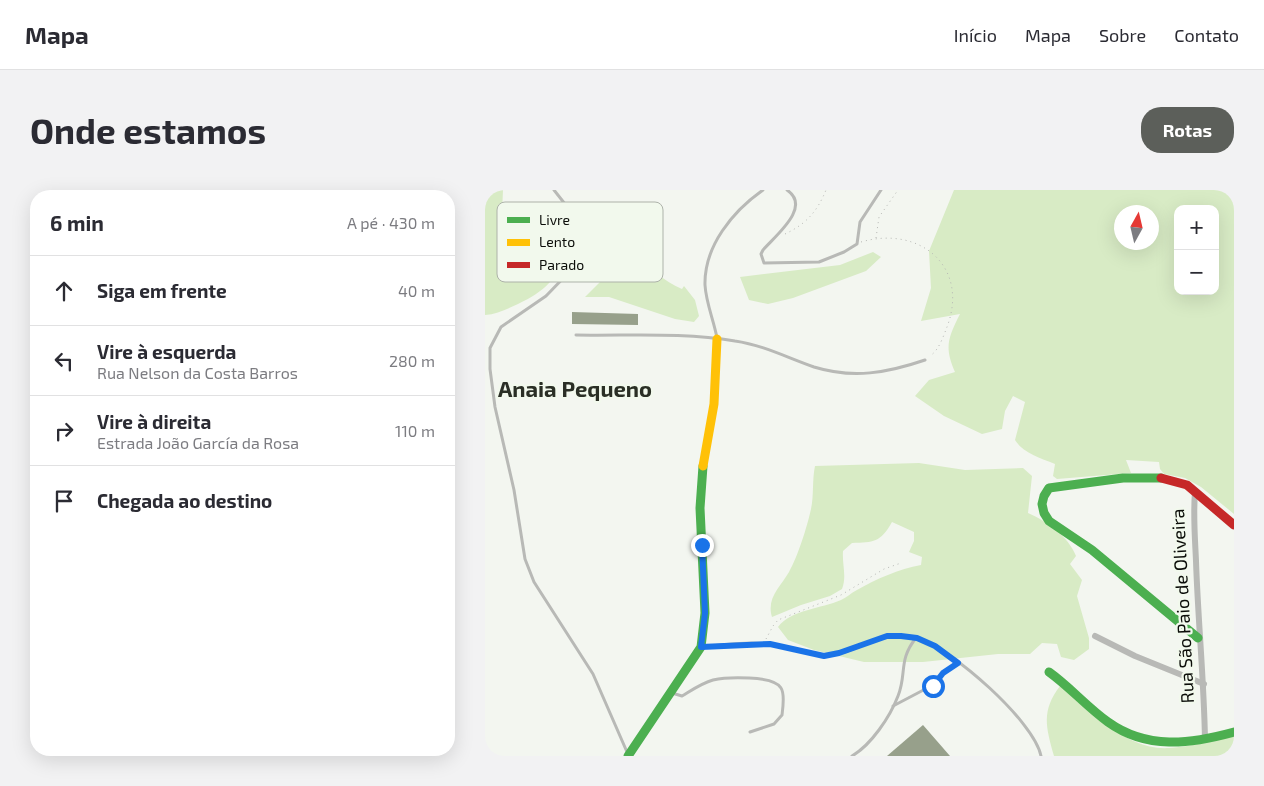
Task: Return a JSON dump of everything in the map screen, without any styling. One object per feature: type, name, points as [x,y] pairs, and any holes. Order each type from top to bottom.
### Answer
[{"type":"street","points":[[628,755],[701,647],[705,613],[700,508],[703,465],[714,404],[717,339]]},
{"type":"street","points":[[1195,492],[1178,481],[1148,477],[1055,487],[1049,488],[1044,496],[1042,509],[1049,521],[1092,550],[1198,638]]},
{"type":"street","name":"Rua São Paio de Oliveira","points":[[1195,492],[1234,525]]},
{"type":"street","name":"Rua São Paio de Oliveira","points":[[1195,492],[1198,638],[1204,684],[1205,740]]},
{"type":"street","points":[[1095,636],[1135,656],[1204,684]]},
{"type":"street","points":[[1049,672],[1109,724],[1133,736],[1170,744],[1205,740],[1234,732]]},
{"type":"lane","points":[[554,190],[563,202]]},
{"type":"lane","points":[[717,339],[705,286],[712,249],[731,220],[763,190]]},
{"type":"lane","points":[[787,190],[793,194],[796,203],[794,214],[761,254],[764,263],[819,262],[857,244],[860,222],[881,190]]},
{"type":"lane","points":[[560,282],[546,296],[501,327],[490,348],[489,370],[495,407],[514,490],[525,559],[534,582],[593,674],[628,755]]},
{"type":"lane","points":[[576,335],[717,339],[750,344],[813,367],[842,374],[877,373],[925,360]]},
{"type":"lane","points":[[701,647],[763,644],[824,656],[839,653],[887,636],[917,638],[935,646],[997,696],[1028,728],[1038,744],[1041,756]]},
{"type":"lane","points":[[852,756],[865,749],[893,707],[899,695],[904,660],[917,638]]},
{"type":"lane","points":[[893,707],[933,686],[943,673],[958,663]]},
{"type":"lane","points":[[671,693],[682,696],[702,684],[726,677],[760,679],[777,684],[782,693],[782,715],[774,724],[750,732]]},
{"type":"path","points":[[771,241],[800,227],[810,218],[819,207],[825,190]]},
{"type":"path","points":[[876,238],[879,217],[898,190]]},
{"type":"path","points":[[857,244],[876,238],[913,242],[938,257],[947,270],[953,290],[950,320],[942,341],[933,354],[925,360]]},
{"type":"path","points":[[763,644],[773,626],[779,620],[841,595],[884,569],[901,563]]},
{"type":"green space","points":[[485,190],[503,190],[502,202],[497,202],[497,282],[550,282],[530,298],[498,312],[485,315]]},
{"type":"green space","points":[[954,190],[1234,190],[1234,514],[1201,487],[1185,478],[1164,474],[1160,469],[1159,462],[1126,460],[1131,473],[1057,479],[1053,476],[1055,464],[1027,452],[1015,440],[1025,402],[1013,396],[1005,411],[1002,429],[982,434],[944,416],[915,396],[929,380],[955,372],[949,356],[949,343],[950,336],[960,314],[921,321],[931,288],[929,251]]},
{"type":"green space","points":[[873,252],[881,257],[866,271],[793,298],[768,304],[749,300],[740,277],[840,265]]},
{"type":"green space","points":[[663,278],[682,289],[684,286],[695,300],[699,316],[694,322],[675,319],[609,297],[585,297],[600,282],[663,282]]},
{"type":"green space","points":[[919,463],[965,470],[1023,468],[1032,476],[1028,513],[1057,530],[1068,542],[1076,556],[1070,564],[1082,580],[1077,596],[1089,638],[1089,649],[1074,660],[1061,657],[1057,644],[1042,643],[1030,654],[998,654],[923,662],[864,662],[814,650],[788,640],[778,627],[791,616],[841,600],[880,578],[921,565],[922,557],[909,552],[914,541],[914,532],[892,522],[880,538],[852,543],[843,551],[844,575],[842,589],[830,596],[772,617],[771,604],[773,598],[789,572],[799,550],[807,524],[812,504],[815,466]]},
{"type":"green space","points":[[1060,686],[1110,727],[1138,743],[1153,747],[1169,748],[1202,743],[1234,735],[1234,756],[1054,756],[1047,728],[1047,720],[1050,703]]},
{"type":"building","points":[[572,312],[638,314],[638,325],[572,324]]},
{"type":"building","points":[[923,725],[950,756],[887,756]]},
{"type":"traffic: fast","points":[[628,756],[701,647],[705,613],[700,508],[703,466]]},
{"type":"traffic: fast","points":[[1161,478],[1123,478],[1049,488],[1042,504],[1044,513],[1049,521],[1092,550],[1198,638]]},
{"type":"traffic: fast","points":[[1049,672],[1108,722],[1138,737],[1153,741],[1169,742],[1201,739],[1234,732]]},
{"type":"traffic: slow","points":[[703,466],[714,404],[717,339]]},
{"type":"traffic: jam","points":[[1161,478],[1187,485],[1234,525]]},
{"type":"district","name":"Anaia Pequeno","points":[[575,389]]},
{"type":"route","points":[[702,545],[705,613],[701,647],[731,644],[770,644],[824,656],[839,653],[887,636],[917,638],[935,646],[958,663],[943,673],[933,686]]}]
